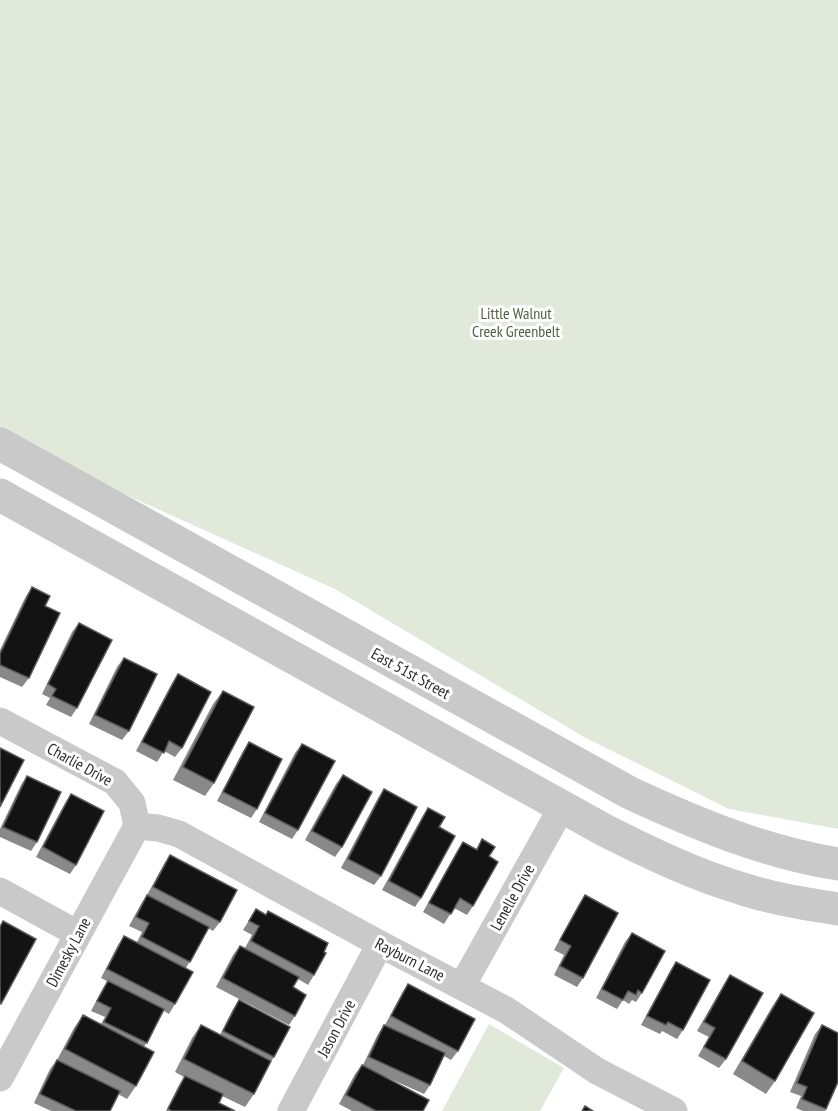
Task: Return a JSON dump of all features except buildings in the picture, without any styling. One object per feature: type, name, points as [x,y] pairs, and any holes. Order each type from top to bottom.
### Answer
[{"type":"street","name":"East 51st Street","points":[[0,444],[630,793],[689,821],[752,844],[812,860],[838,864]]},
{"type":"street","points":[[0,495],[606,831],[670,862],[742,889],[803,904],[838,909]]},
{"type":"street","name":"Charlie Drive","points":[[0,721],[115,782],[132,803],[137,826]]},
{"type":"street","points":[[562,807],[582,798],[662,832],[713,829]]},
{"type":"street","name":"Lenelle Drive","points":[[462,986],[562,807]]},
{"type":"street","name":"Dimesky Lane","points":[[0,1078],[137,826]]},
{"type":"street","name":"Rayburn Lane","points":[[137,826],[158,828],[179,834],[506,1010],[597,1071],[674,1111]]},
{"type":"street","points":[[0,891],[78,934]]},
{"type":"street","name":"Jason Drive","points":[[291,1111],[380,944]]},
{"type":"green space","name":"Little Walnut Creek Greenbelt","points":[[0,0],[838,0],[838,829],[729,809],[584,737],[335,589],[0,438]]},
{"type":"green space","points":[[489,1024],[564,1068],[540,1111],[442,1111]]}]
